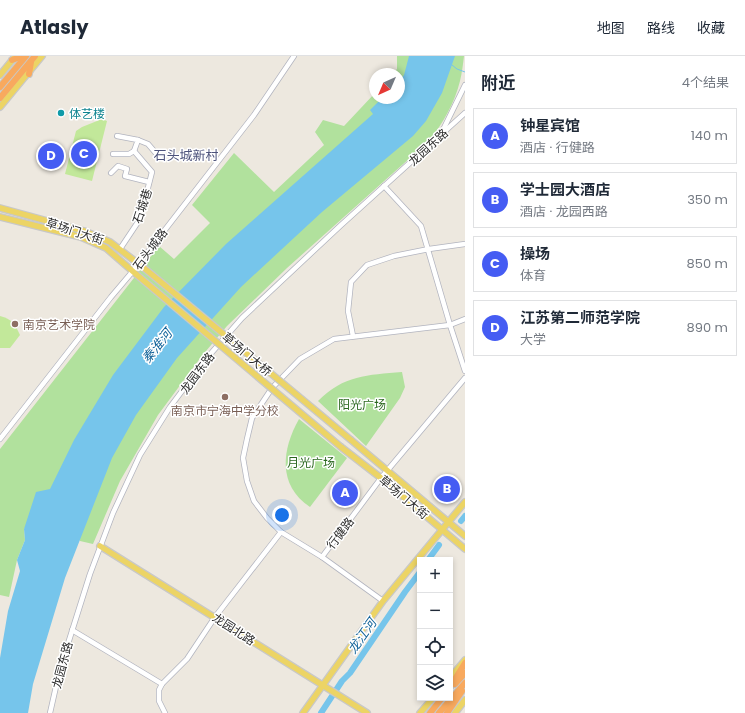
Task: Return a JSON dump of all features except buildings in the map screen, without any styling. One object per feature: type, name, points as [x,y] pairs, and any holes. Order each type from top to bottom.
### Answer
[{"type":"highway","points":[[14,58],[23,56]]},
{"type":"highway","points":[[0,87],[26,56]]},
{"type":"highway","points":[[29,74],[33,58]]},
{"type":"highway","points":[[0,98],[33,58]]},
{"type":"highway","points":[[453,683],[465,661]]},
{"type":"highway","points":[[453,685],[465,673]]},
{"type":"highway","points":[[439,713],[465,683]]},
{"type":"highway","points":[[448,713],[465,687]]},
{"type":"highway","points":[[448,713],[465,694]]},
{"type":"highway","points":[[430,713],[440,701]]},
{"type":"main road","points":[[0,107],[29,74],[42,56]]},
{"type":"main road","points":[[0,75],[14,58]]},
{"type":"main road","name":"草场门大街","points":[[0,208],[84,231],[110,242],[141,266]]},
{"type":"main road","name":"草场门大街","points":[[0,217],[81,237],[106,248],[135,273]]},
{"type":"main road","name":"草场门大桥","points":[[141,266],[351,440]]},
{"type":"main road","name":"草场门大桥","points":[[135,273],[341,447]]},
{"type":"main road","name":"草场门大街","points":[[351,440],[465,536]]},
{"type":"main road","name":"草场门大街","points":[[341,447],[381,478],[465,549]]},
{"type":"main road","points":[[303,713],[383,601],[441,529],[465,502]]},
{"type":"main road","name":"龙园北路","points":[[100,546],[216,617],[322,686],[367,713]]},
{"type":"main road","points":[[453,675],[465,661]]},
{"type":"main road","points":[[455,713],[465,700]]},
{"type":"main road","points":[[420,713],[430,701]]},
{"type":"street","name":"石头城路","points":[[0,439],[110,298],[141,266],[254,115],[294,56]]},
{"type":"street","points":[[439,137],[465,85]]},
{"type":"street","name":"龙园东路","points":[[50,713],[60,669],[100,546],[113,513],[140,455],[170,407],[206,359],[242,318],[384,186],[465,114]]},
{"type":"street","points":[[117,136],[138,140],[148,144],[160,158]]},
{"type":"street","points":[[113,154],[129,154],[134,151],[138,140]]},
{"type":"street","points":[[111,173],[118,166],[127,169],[125,176],[149,182],[152,172],[134,151]]},
{"type":"street","name":"石城巷","points":[[120,249],[140,219],[149,182]]},
{"type":"street","points":[[384,186],[421,226],[465,371]]},
{"type":"street","points":[[353,336],[348,311],[351,282],[367,264],[394,256],[465,244]]},
{"type":"street","points":[[383,601],[322,557],[281,532],[267,518],[254,501],[247,481],[243,458],[252,418],[272,388],[300,359],[334,339],[450,325],[465,319]]},
{"type":"street","name":"行健路","points":[[322,557],[381,478],[465,378]]},
{"type":"street","points":[[164,713],[159,701],[159,690],[162,684],[176,672],[187,659],[216,617],[281,532]]},
{"type":"street","points":[[72,630],[162,684]]},
{"type":"green space","points":[[397,56],[464,56],[461,78],[455,97],[444,119],[430,140],[287,268],[227,326],[201,357],[158,415],[120,481],[93,544],[80,541],[50,490],[24,529],[25,540],[17,560],[9,597],[0,595],[0,449],[159,246],[174,259],[210,223],[192,205],[234,153],[274,192],[324,145],[315,132],[323,120],[344,126],[369,99],[369,104],[405,104],[405,68],[397,68]]},
{"type":"green space","points":[[102,119],[107,121],[92,181],[65,174],[76,131]]},
{"type":"green space","points":[[0,316],[13,322],[20,335],[10,348],[0,348]]},
{"type":"green space","name":"阳光广场","points":[[402,372],[405,387],[400,398],[366,446],[318,401],[328,392],[347,381],[378,374]]},
{"type":"green space","name":"月光广场","points":[[299,419],[347,458],[310,507],[299,498],[292,488],[286,466],[286,454],[289,442]]},
{"type":"water","name":"秦淮河","points":[[409,56],[455,56],[442,93],[426,121],[413,136],[322,212],[241,287],[177,358],[136,415],[112,458],[65,578],[33,684],[28,713],[0,713],[0,658],[8,611],[20,571],[17,560],[25,540],[24,529],[36,492],[50,489],[74,440],[113,375],[164,307],[226,244],[373,114],[370,110],[376,104],[405,104],[405,71]]},
{"type":"waterway","points":[[452,65],[465,72]]},
{"type":"waterway","name":"龙江河","points":[[461,521],[465,516]]},
{"type":"waterway","name":"龙江河","points":[[430,557],[439,545]]},
{"type":"waterway","name":"龙江河","points":[[321,713],[417,576]]},
{"type":"place","name":"体艺楼","points":[[61,113]]},
{"type":"place","name":"操场","points":[[84,154]]},
{"type":"place","name":"江苏第二师范学院","points":[[51,156]]},
{"type":"place","name":"南京艺术学院","points":[[15,324]]},
{"type":"place","name":"南京市宁海中学分校","points":[[225,397]]},
{"type":"place","name":"学士园大酒店","points":[[447,489]]},
{"type":"place","name":"钟星宾馆","points":[[345,493]]},
{"type":"district","name":"石头城新村","points":[[186,155]]}]
